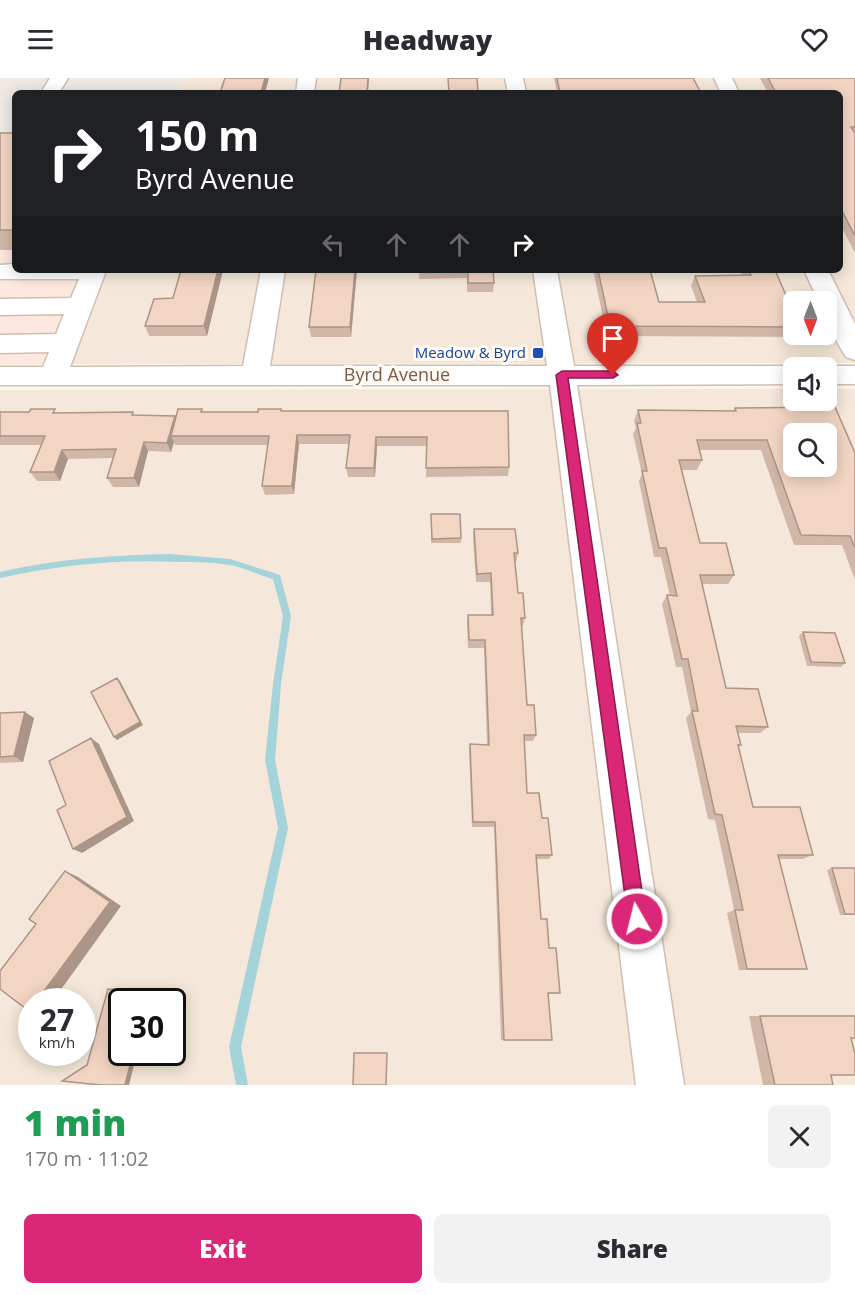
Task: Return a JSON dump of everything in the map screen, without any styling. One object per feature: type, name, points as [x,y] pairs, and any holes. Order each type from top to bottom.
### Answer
[{"type":"street","points":[[54,376],[93,273]]},
{"type":"street","points":[[255,376],[272,273]]},
{"type":"street","points":[[545,273],[562,375],[660,1085]]},
{"type":"street","points":[[817,273],[855,351]]},
{"type":"street","points":[[0,307],[81,306]]},
{"type":"street","points":[[0,344],[66,343]]},
{"type":"street","name":"Byrd Avenue","points":[[0,376],[783,375]]},
{"type":"street","points":[[837,375],[855,375]]},
{"type":"shaded area","points":[[0,78],[184,78],[179,90],[12,90],[12,142],[0,142]]},
{"type":"shaded area","points":[[184,78],[855,78],[855,363],[837,363],[837,357],[783,357],[783,363],[72,364],[108,273],[843,273],[843,90],[179,90]]},
{"type":"shaded area","points":[[0,142],[12,142],[12,273],[108,273],[72,364],[0,364]]},
{"type":"shaded area","points":[[783,389],[783,411],[837,411],[837,389],[855,389],[855,1085],[0,1085],[0,390]]},
{"type":"building","points":[[225,78],[265,78],[262,90],[221,90]]},
{"type":"building","points":[[341,78],[368,78],[367,90],[339,90]]},
{"type":"building","points":[[448,78],[477,78],[478,90],[449,90]]},
{"type":"building","points":[[557,78],[693,78],[699,90],[559,90]]},
{"type":"building","points":[[768,78],[855,78],[855,127],[851,127],[855,133],[855,236],[843,213],[843,90],[774,90]]},
{"type":"building","points":[[0,133],[12,133],[12,230],[0,230]]},
{"type":"building","points":[[180,273],[217,273],[204,326],[145,326],[154,299],[173,298]]},
{"type":"building","points":[[316,273],[355,273],[350,327],[309,327]]},
{"type":"building","points":[[468,273],[493,273],[494,283],[468,283]]},
{"type":"building","points":[[599,273],[651,273],[659,302],[705,302],[695,276],[776,273],[784,291],[783,327],[610,326]]},
{"type":"building","points":[[735,408],[783,408],[783,411],[837,411],[855,453],[855,548],[850,536],[801,535],[767,440],[697,440],[702,460],[679,460],[700,543],[726,543],[734,575],[700,575],[726,688],[758,689],[768,727],[736,726],[741,745],[738,745],[753,807],[800,807],[813,855],[778,855],[807,969],[747,969],[735,910],[743,910],[738,886],[722,815],[715,814],[692,711],[698,711],[688,659],[682,659],[667,595],[677,596],[666,548],[659,548],[642,471],[647,471],[637,423],[641,423],[638,410],[736,411]]},
{"type":"building","points":[[31,409],[55,409],[53,413],[133,412],[132,415],[175,416],[167,443],[144,442],[134,478],[107,478],[116,449],[62,450],[54,472],[30,472],[45,436],[0,436],[0,412],[29,412]]},
{"type":"building","points":[[178,409],[202,409],[201,412],[258,412],[258,409],[281,409],[281,411],[508,411],[509,467],[426,468],[427,437],[376,437],[374,468],[346,468],[350,435],[297,435],[292,486],[262,486],[269,436],[171,436]]},
{"type":"building","points":[[431,514],[460,514],[461,538],[432,539]]},
{"type":"building","points":[[474,529],[515,529],[518,553],[514,553],[518,593],[523,593],[525,618],[521,618],[527,705],[534,705],[536,735],[524,735],[527,793],[539,793],[542,818],[548,818],[552,855],[536,855],[541,919],[547,919],[549,948],[556,948],[560,993],[548,993],[552,1040],[504,1040],[495,822],[473,822],[470,744],[489,745],[485,640],[469,640],[468,615],[493,615],[491,573],[477,574]]},
{"type":"building","points":[[803,632],[835,633],[845,663],[811,662]]},
{"type":"building","points":[[117,678],[140,722],[114,737],[91,692]]},
{"type":"building","points":[[25,712],[14,756],[0,757],[0,713]]},
{"type":"building","points":[[91,738],[127,817],[73,849],[57,810],[66,805],[49,761]]},
{"type":"building","points":[[832,868],[855,868],[855,914],[845,914]]},
{"type":"building","points":[[65,871],[110,902],[46,988],[18,988],[18,1003],[0,989],[0,971],[36,924],[29,919]]},
{"type":"building","points":[[108,989],[108,1066],[130,1066],[125,1085],[62,1081],[85,1066],[96,1066],[96,1032]]},
{"type":"building","points":[[760,1016],[855,1016],[855,1038],[851,1038],[855,1054],[855,1075],[831,1075],[833,1085],[775,1085]]},
{"type":"building","points":[[354,1053],[387,1053],[386,1085],[353,1085]]},
{"type":"waterway","points":[[0,575],[82,561],[170,558],[230,562],[277,577],[287,616],[277,684],[270,760],[283,828],[235,1047],[242,1085]]},
{"type":"place","name":"Meadow & Byrd","points":[[538,353]]},
{"type":"route","points":[[613,375],[562,375],[637,919]]}]
